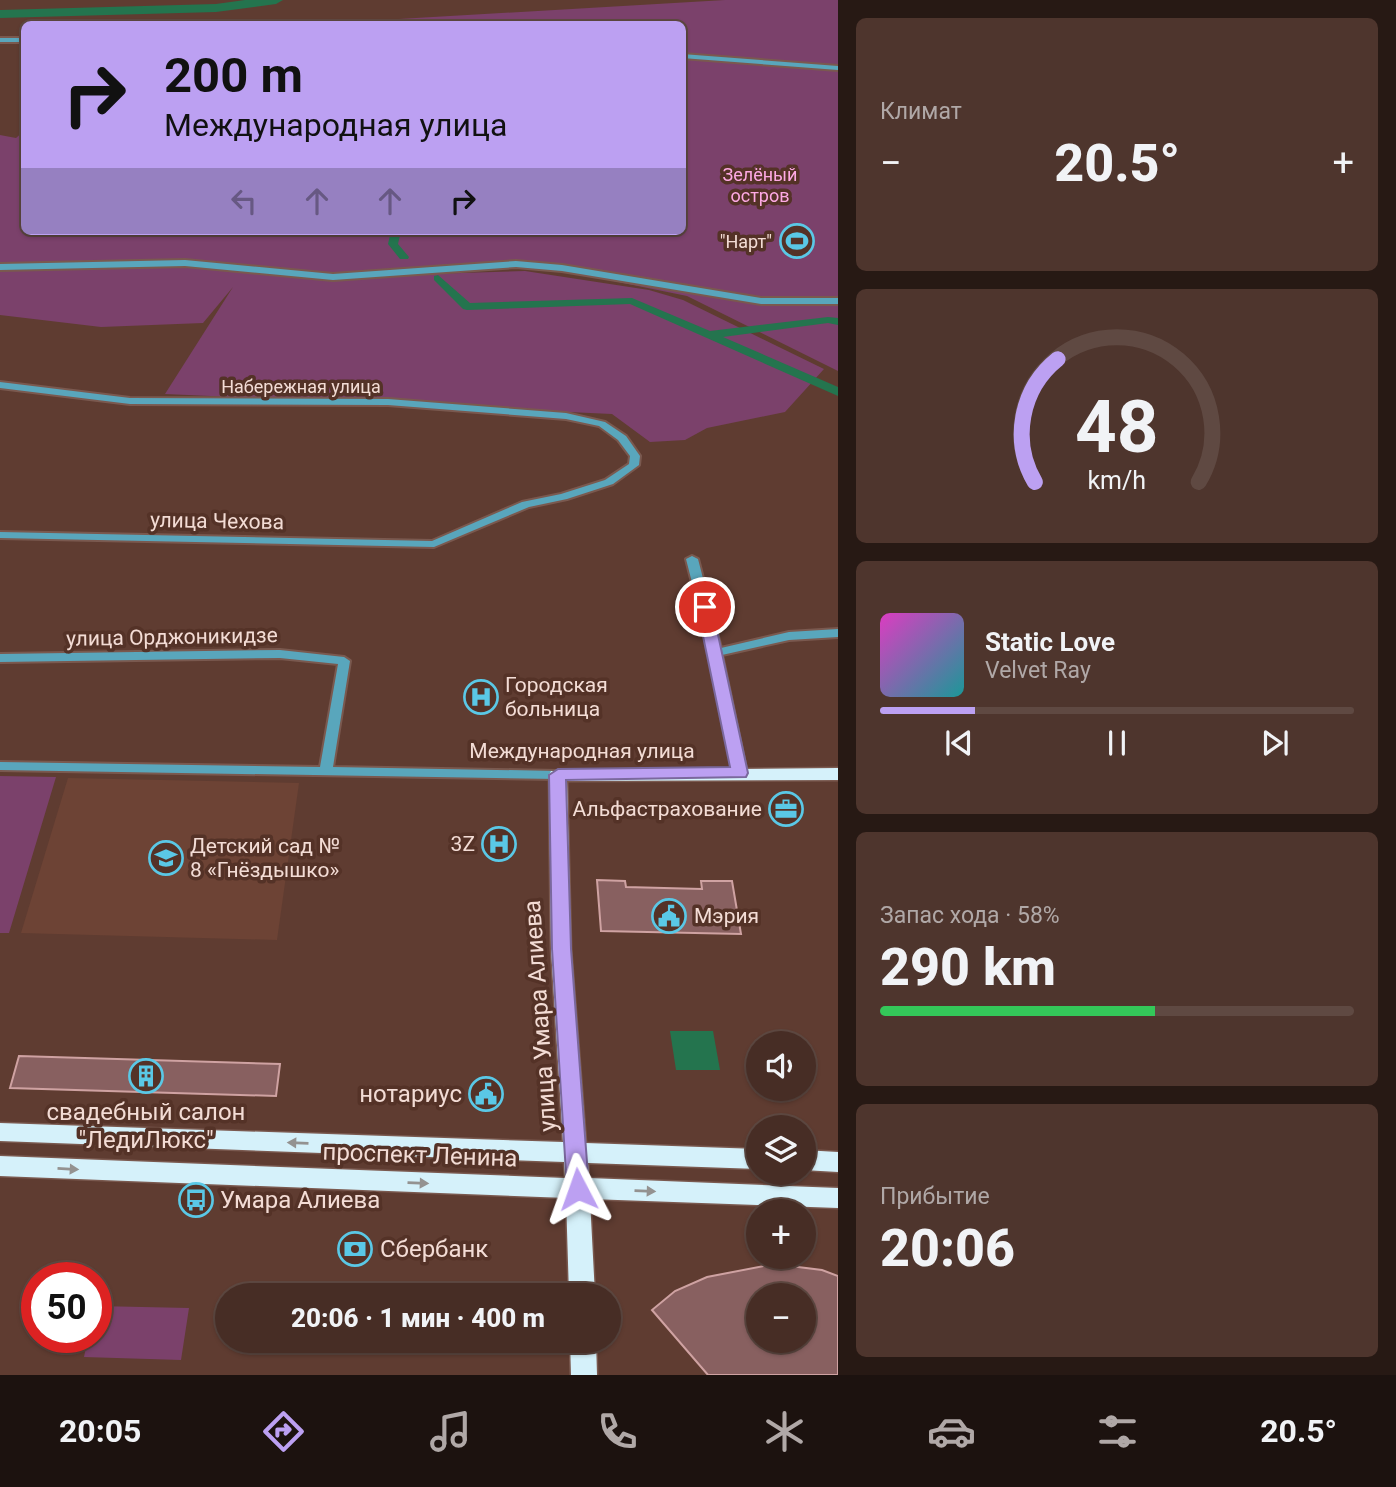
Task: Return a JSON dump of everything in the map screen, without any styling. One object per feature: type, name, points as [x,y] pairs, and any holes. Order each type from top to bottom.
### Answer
[{"type":"main road","name":"Международная улица","points":[[558,775],[838,774]]},
{"type":"main road","name":"улица Умара Алиева","points":[[558,775],[561,949],[576,1152],[582,1283]]},
{"type":"main road","name":"проспект Ленина","points":[[0,1132],[746,1159]]},
{"type":"main road","points":[[816,1161],[838,1162]]},
{"type":"main road","name":"проспект Ленина","points":[[0,1166],[838,1198]]},
{"type":"main road","points":[[583,1353],[584,1375]]},
{"type":"street","points":[[0,40],[21,40]]},
{"type":"street","points":[[686,56],[838,68]]},
{"type":"street","points":[[0,267],[185,263],[333,277],[516,264],[562,268],[761,301],[838,301]]},
{"type":"street","name":"Набережная улица","points":[[0,385],[130,401],[388,402],[566,416],[602,424]]},
{"type":"street","points":[[434,544],[526,504],[563,497],[609,482],[634,465],[635,456],[622,438],[602,424]]},
{"type":"street","name":"улица Чехова","points":[[0,535],[434,544]]},
{"type":"street","points":[[692,559],[716,653],[740,773]]},
{"type":"street","points":[[716,653],[789,636],[838,633]]},
{"type":"street","name":"улица Орджоникидзе","points":[[0,658],[280,654],[344,661],[326,772]]},
{"type":"street","name":"Международная улица","points":[[0,766],[558,775]]},
{"type":"shaded area","name":"Детский сад № 8 «Гнёздышко»","points":[[68,778],[299,783],[277,940],[21,933]]},
{"type":"shaded area","points":[[670,1031],[713,1031],[720,1070],[676,1070]]},
{"type":"green space","name":"Зелёный остров","points":[[725,0],[838,0],[838,371],[687,296],[520,262],[362,276],[525,271],[649,290],[683,300],[824,369],[785,412],[707,428],[685,440],[650,442],[612,414],[165,394],[233,287],[203,323],[101,327],[0,315],[0,135],[16,138],[21,134],[21,235],[686,235],[686,21],[364,21]]},
{"type":"green space","points":[[0,776],[56,777],[9,933],[0,933]]},
{"type":"green space","points":[[112,1306],[189,1308],[181,1360],[84,1357],[85,1353],[112,1353]]},
{"type":"building","name":"Мэрия","points":[[597,880],[625,881],[626,887],[702,889],[701,881],[732,881],[741,934],[601,931]]},
{"type":"building","name":"свадебный салон \"ЛедиЛюкс\"","points":[[19,1056],[280,1064],[276,1096],[10,1088]]},
{"type":"building","points":[[748,1269],[814,1269],[838,1276],[838,1375],[708,1375],[652,1310],[675,1291],[707,1277]]},
{"type":"waterway","points":[[0,14],[216,8],[276,0]]},
{"type":"waterway","points":[[395,235],[393,244],[404,257]]},
{"type":"waterway","points":[[438,278],[467,307],[632,301],[838,392]]},
{"type":"waterway","points":[[709,335],[828,320],[838,322]]},
{"type":"place","name":"\"Нарт\"","points":[[797,241]]},
{"type":"place","name":"Городская больница","points":[[481,697]]},
{"type":"place","name":"Альфастрахование","points":[[786,809]]},
{"type":"place","name":"3Z","points":[[499,844]]},
{"type":"place","name":"Детский сад № 8 «Гнёздышко»","points":[[166,858]]},
{"type":"place","name":"Мэрия","points":[[669,916]]},
{"type":"place","name":"свадебный салон \"ЛедиЛюкс\"","points":[[146,1076]]},
{"type":"place","name":"нотариус","points":[[486,1094]]},
{"type":"place","name":"Умара Алиева","points":[[196,1200]]},
{"type":"place","name":"Сбербанк","points":[[355,1249]]},
{"type":"route","points":[[578,1189],[561,949],[558,775],[740,773],[705,607]]}]
